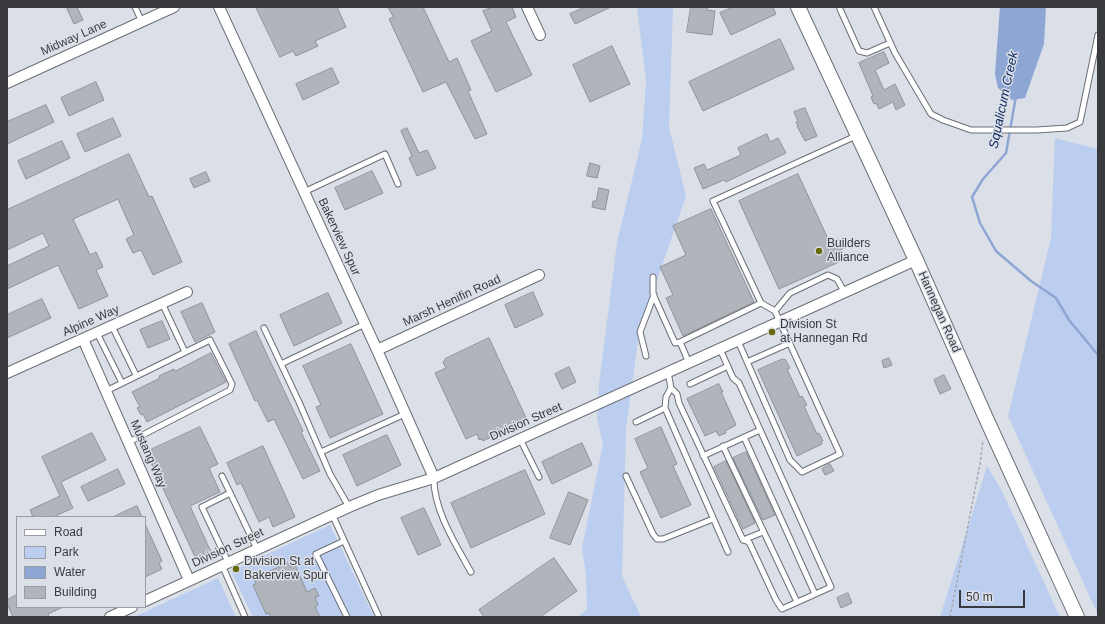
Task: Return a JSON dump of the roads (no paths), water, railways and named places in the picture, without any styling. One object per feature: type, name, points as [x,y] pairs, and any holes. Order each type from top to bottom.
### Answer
[{"type":"main road","name":"Hannegan Road","points":[[798,7],[916,260],[985,416],[1078,617]]},
{"type":"street","name":"Midway Lane","points":[[7,83],[174,7]]},
{"type":"street","name":"Bakerview Spur","points":[[219,7],[377,350],[434,478]]},
{"type":"street","points":[[527,7],[540,35]]},
{"type":"street","name":"Division Street","points":[[146,601],[332,514],[378,495],[434,478],[916,260]]},
{"type":"street","name":"Marsh Henifin Road","points":[[377,350],[539,275]]},
{"type":"street","name":"Alpine Way","points":[[7,373],[187,292]]},
{"type":"street","name":"Mustang Way","points":[[83,339],[189,580]]},
{"type":"street","points":[[110,617],[130,608]]},
{"type":"lane","points":[[135,7],[142,22]]},
{"type":"lane","points":[[874,7],[895,53],[931,114],[971,130],[1037,130],[1067,128],[1080,122],[1098,35]]},
{"type":"lane","points":[[840,9],[859,51],[867,53],[890,42]]},
{"type":"lane","points":[[738,341],[790,460],[802,472],[840,454],[776,311],[761,303],[713,201],[858,135]]},
{"type":"lane","points":[[304,192],[384,154],[398,184]]},
{"type":"lane","points":[[776,311],[790,293],[828,275],[837,279],[845,293]]},
{"type":"lane","points":[[653,277],[654,295],[675,343],[680,342],[761,303]]},
{"type":"lane","points":[[646,356],[640,332],[654,295]]},
{"type":"lane","points":[[162,303],[185,352]]},
{"type":"lane","points":[[281,364],[365,324]]},
{"type":"lane","points":[[112,326],[136,376]]},
{"type":"lane","points":[[264,328],[330,474],[349,507]]},
{"type":"lane","points":[[97,333],[122,383]]},
{"type":"lane","points":[[106,391],[210,340],[232,384],[230,390],[129,442]]},
{"type":"lane","points":[[680,342],[690,363]]},
{"type":"lane","points":[[747,362],[790,343]]},
{"type":"lane","points":[[668,372],[671,388],[677,394],[678,404],[742,540],[749,542],[776,600],[782,609],[831,587],[739,383],[734,378],[720,349]]},
{"type":"lane","points":[[690,384],[728,366]]},
{"type":"lane","points":[[671,388],[666,397],[665,408],[728,552]]},
{"type":"lane","points":[[636,422],[665,408]]},
{"type":"lane","points":[[321,452],[405,414]]},
{"type":"lane","points":[[703,456],[760,430]]},
{"type":"lane","points":[[744,437],[815,594]]},
{"type":"lane","points":[[520,439],[539,478]]},
{"type":"lane","points":[[723,446],[797,602]]},
{"type":"lane","points":[[222,476],[257,549]]},
{"type":"lane","points":[[626,476],[653,534],[657,539],[663,539],[713,519]]},
{"type":"lane","points":[[434,478],[434,487],[442,516],[471,572]]},
{"type":"lane","points":[[230,493],[202,506],[245,617]]},
{"type":"lane","points":[[332,514],[379,617]]},
{"type":"lane","points":[[742,540],[763,532]]},
{"type":"lane","points":[[344,541],[316,554],[347,617]]},
{"type":"water","points":[[1000,7],[1046,7],[1044,44],[1025,98],[1012,100],[998,88],[995,74]]},
{"type":"waterway","name":"Squalicum Creek","points":[[1016,96],[1006,153],[983,179],[972,197],[980,223],[996,251],[1031,281],[1056,298],[1069,320],[1098,355]]},
{"type":"place","name":"Builders Alliance","points":[[819,251]]},
{"type":"place","name":"Division St at Hannegan Rd","points":[[772,332]]},
{"type":"place","name":"Division St at Bakerview Spur","points":[[236,569]]}]
